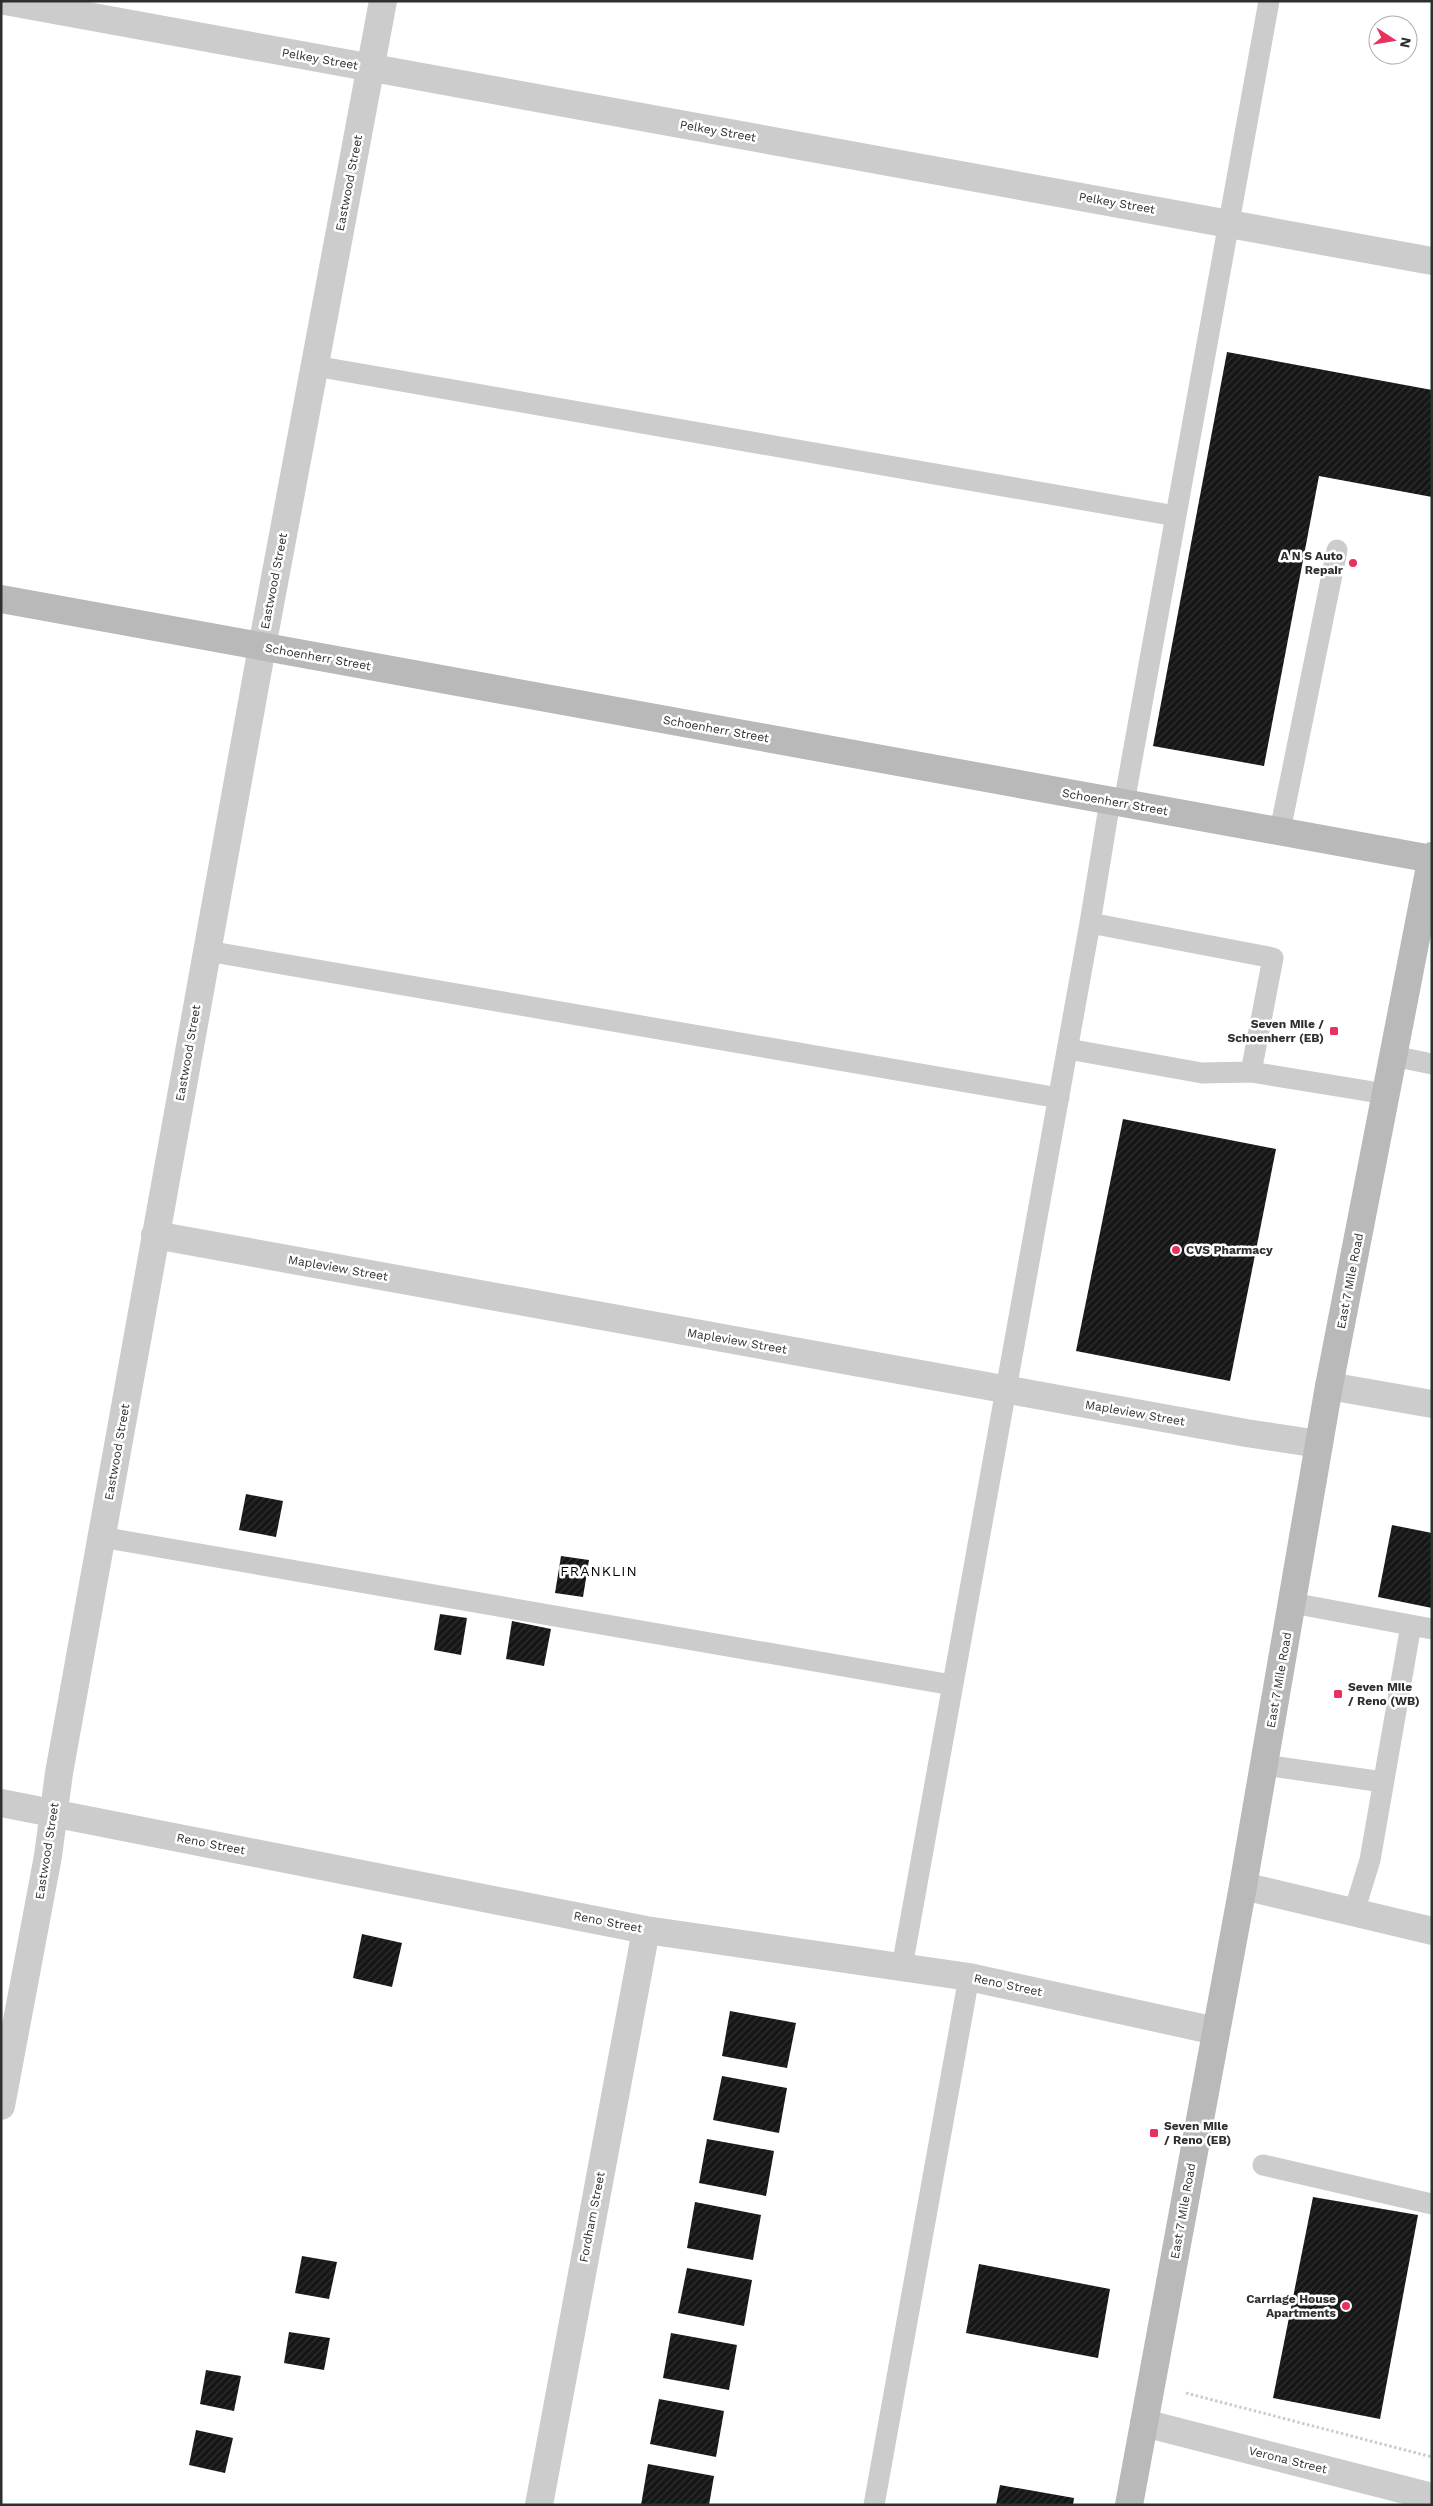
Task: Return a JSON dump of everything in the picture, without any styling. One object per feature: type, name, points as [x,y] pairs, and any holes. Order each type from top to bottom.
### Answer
[{"type":"street","name":"Pelkey Street","points":[[5,1],[1432,261]]},
{"type":"street","name":"Eastwood Street","points":[[1,2106],[48,1856],[53,1813],[155,1235],[262,647],[383,1]]},
{"type":"street","name":"Schoenherr Street","points":[[1,599],[1432,858]]},
{"type":"street","name":"East 7 Mile Road","points":[[1129,2505],[1243,1886],[1329,1386],[1432,858]]},
{"type":"street","name":"Mapleview Street","points":[[155,1235],[1006,1390],[1319,1444]]},
{"type":"street","points":[[1329,1386],[1432,1404]]},
{"type":"street","name":"Reno Street","points":[[1,1804],[646,1930],[969,1977],[1216,2031]]},
{"type":"street","points":[[1243,1886],[1432,1931]]},
{"type":"street","name":"Fordham Street","points":[[539,2505],[646,1930]]},
{"type":"street","name":"Verona Street","points":[[1144,2423],[1432,2497]]},
{"type":"lane","points":[[902,1967],[1090,923],[1176,516],[1269,1]]},
{"type":"lane","points":[[315,366],[1176,516]]},
{"type":"lane","points":[[1280,831],[1337,550]]},
{"type":"lane","points":[[1090,923],[1273,958],[1251,1072]]},
{"type":"lane","points":[[207,951],[1058,1098]]},
{"type":"lane","points":[[1068,1049],[1202,1072],[1251,1072],[1386,1094]]},
{"type":"lane","points":[[1393,1056],[1432,1064]]},
{"type":"lane","points":[[101,1538],[952,1685]]},
{"type":"lane","points":[[1292,1603],[1432,1629]]},
{"type":"lane","points":[[1354,1912],[1370,1860],[1411,1625]]},
{"type":"lane","points":[[1264,1765],[1383,1782]]},
{"type":"lane","points":[[874,2505],[969,1977]]},
{"type":"lane","points":[[1262,2165],[1432,2204]]},
{"type":"path","points":[[1151,2386],[1204,2397],[1432,2457]]},
{"type":"building","points":[[1227,352],[1432,390],[1432,497],[1319,476],[1264,766],[1153,746]]},
{"type":"building","name":"CVS Pharmacy","points":[[1123,1119],[1276,1149],[1230,1381],[1076,1351]]},
{"type":"building","points":[[246,1494],[283,1501],[276,1537],[239,1530]]},
{"type":"building","points":[[1392,1525],[1432,1533],[1432,1608],[1378,1597]]},
{"type":"building","points":[[561,1556],[589,1560],[583,1597],[555,1593]]},
{"type":"building","points":[[440,1614],[467,1618],[461,1655],[434,1650]]},
{"type":"building","points":[[512,1621],[551,1629],[544,1666],[506,1659]]},
{"type":"building","points":[[362,1934],[402,1943],[392,1987],[353,1978]]},
{"type":"building","points":[[730,2011],[796,2023],[787,2068],[722,2056]]},
{"type":"building","points":[[722,2076],[787,2088],[779,2133],[713,2120]]},
{"type":"building","points":[[707,2139],[774,2151],[766,2196],[699,2183]]},
{"type":"building","name":"Carriage House Apartments","points":[[1313,2197],[1418,2215],[1380,2419],[1273,2398]]},
{"type":"building","points":[[695,2202],[761,2215],[753,2260],[687,2248]]},
{"type":"building","points":[[302,2256],[337,2262],[329,2299],[295,2293]]},
{"type":"building","points":[[979,2264],[1110,2289],[1098,2358],[966,2333]]},
{"type":"building","points":[[687,2268],[752,2280],[744,2326],[678,2313]]},
{"type":"building","points":[[289,2332],[330,2338],[324,2370],[284,2363]]},
{"type":"building","points":[[671,2333],[737,2345],[729,2390],[663,2378]]},
{"type":"building","points":[[206,2370],[241,2376],[234,2411],[200,2404]]},
{"type":"building","points":[[659,2399],[724,2411],[716,2457],[650,2444]]},
{"type":"building","points":[[196,2430],[233,2438],[225,2473],[189,2465]]},
{"type":"building","points":[[648,2464],[714,2476],[709,2505],[641,2505]]},
{"type":"building","points":[[1000,2485],[1074,2498],[1073,2505],[996,2505]]},
{"type":"place","name":"A N S Auto Repair","points":[[1353,563]]},
{"type":"place","name":"Seven Mile / Schoenherr (EB)","points":[[1334,1031]]},
{"type":"place","name":"CVS Pharmacy","points":[[1176,1250]]},
{"type":"place","name":"Seven Mile / Reno (WB)","points":[[1338,1694]]},
{"type":"place","name":"Seven Mile / Reno (EB)","points":[[1154,2133]]},
{"type":"place","name":"Carriage House Apartments","points":[[1346,2306]]},
{"type":"district","name":"FRANKLIN","points":[[599,1571]]}]
